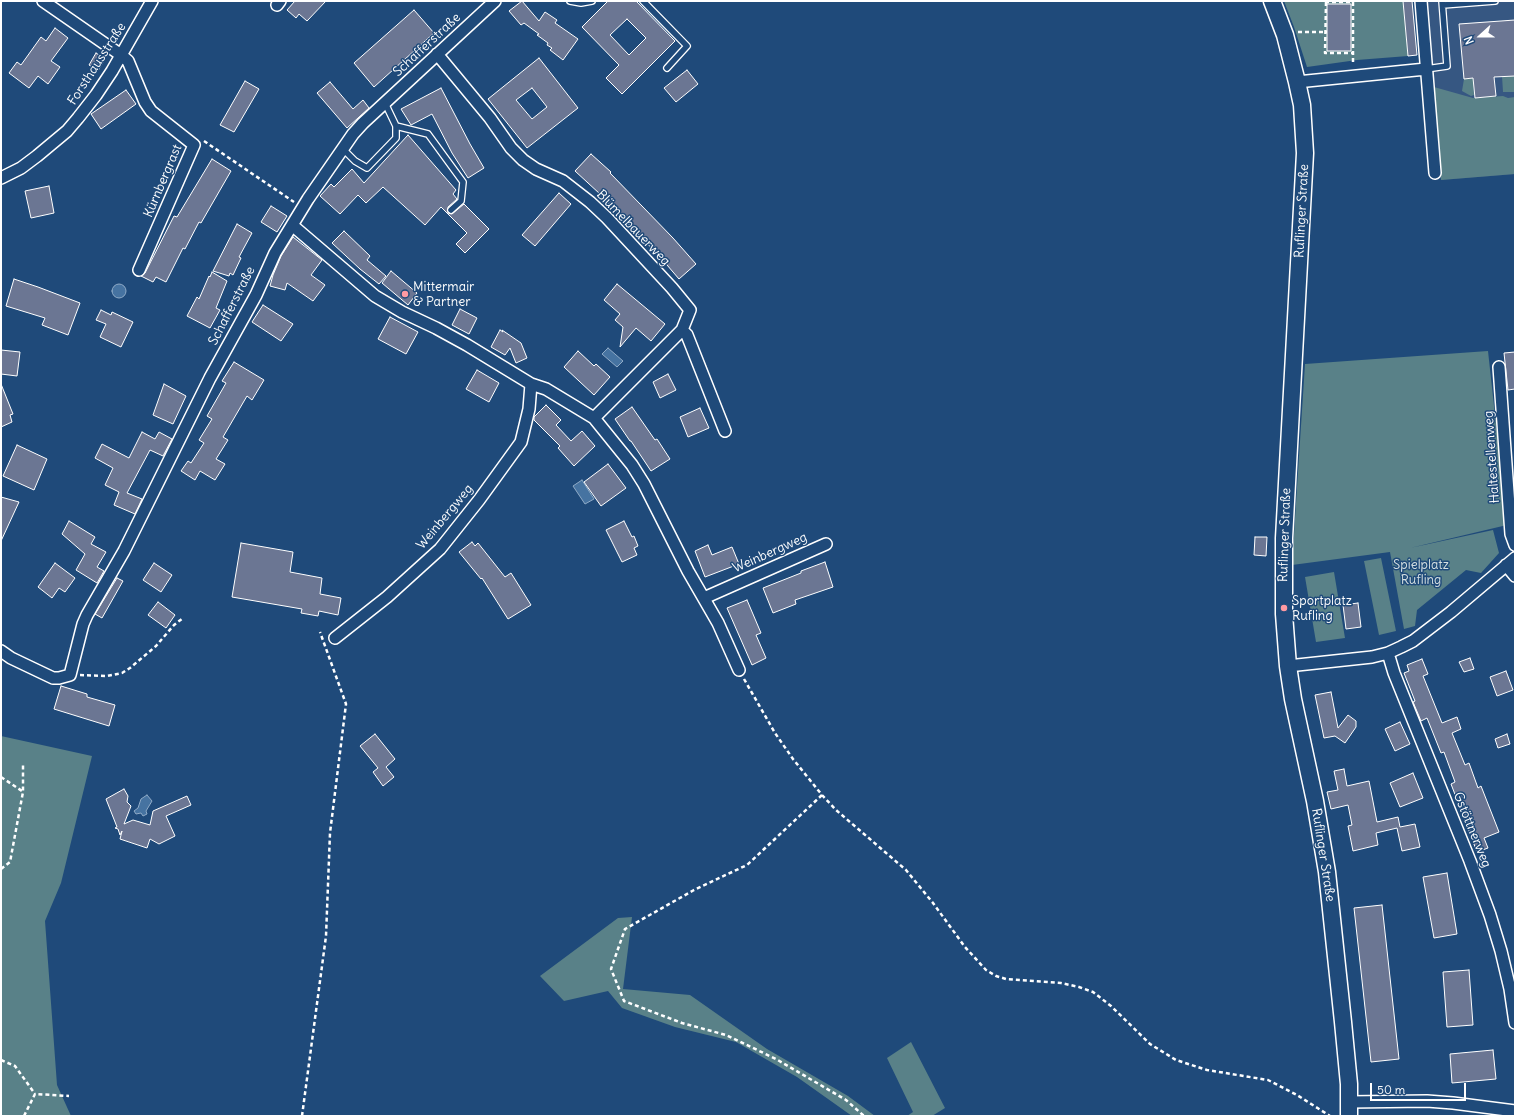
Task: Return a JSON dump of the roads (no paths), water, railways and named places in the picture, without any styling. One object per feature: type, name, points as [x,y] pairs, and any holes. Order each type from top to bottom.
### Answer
[{"type":"street","points":[[43,1],[121,55]]},
{"type":"street","name":"Forsthausstraße","points":[[1,178],[21,168],[53,144],[67,130],[96,95],[152,1]]},
{"type":"street","name":"Schafferstraße","points":[[1,651],[11,658],[53,678],[70,675],[83,624],[87,615],[124,551],[210,378],[256,295],[275,253],[292,225],[353,134],[495,1]]},
{"type":"street","name":"Ruflinger Straße","points":[[1272,1],[1285,36],[1298,82],[1302,105],[1305,153],[1283,556],[1284,614],[1288,666],[1293,699],[1315,801],[1327,872],[1343,1022],[1349,1109]]},
{"type":"street","points":[[1421,1],[1435,173]]},
{"type":"street","name":"Blümelbauerweg","points":[[437,54],[490,118],[511,148],[536,169],[563,181],[590,202],[607,218],[672,288],[690,310],[682,330],[594,418]]},
{"type":"street","name":"Kürnbergrast","points":[[121,55],[128,61],[145,102],[151,112],[194,145],[139,270]]},
{"type":"street","points":[[1298,82],[1426,69]]},
{"type":"street","points":[[292,225],[375,296],[402,312],[467,345],[531,384],[546,389],[594,418],[632,465],[644,484],[688,571],[718,624],[739,670]]},
{"type":"street","points":[[682,330],[687,335],[725,431]]},
{"type":"street","name":"Haltestellenweg","points":[[1499,367],[1511,534],[1515,545]]},
{"type":"street","name":"Weinbergweg","points":[[335,638],[381,602],[440,549],[479,500],[521,442],[529,409],[531,384]]},
{"type":"street","name":"Weinbergweg","points":[[704,598],[826,544]]},
{"type":"street","points":[[1288,666],[1372,657],[1388,653],[1413,641],[1451,612],[1515,558]]},
{"type":"street","points":[[1506,566],[1515,576]]},
{"type":"street","name":"Gstöttnerweg","points":[[1388,653],[1394,673],[1470,861],[1490,915],[1501,951],[1515,1023]]},
{"type":"street","points":[[1349,1109],[1426,1101],[1453,1103],[1515,1112]]},
{"type":"lane","points":[[570,1],[581,3],[592,1]]},
{"type":"lane","points":[[643,1],[687,46],[667,68]]},
{"type":"lane","points":[[1426,69],[1447,66],[1443,3],[1495,1]]},
{"type":"lane","points":[[343,149],[355,161],[367,168],[396,138],[396,126],[385,103]]},
{"type":"lane","points":[[396,126],[428,134],[463,182],[461,201],[451,210]]},
{"type":"place","name":"Mittermair & Partner","points":[[405,294]]},
{"type":"place","name":"Sportplatz Rufling","points":[[1284,608]]},
{"type":"park label","name":"Spielplatz Rufling","points":[[1421,572]]}]
